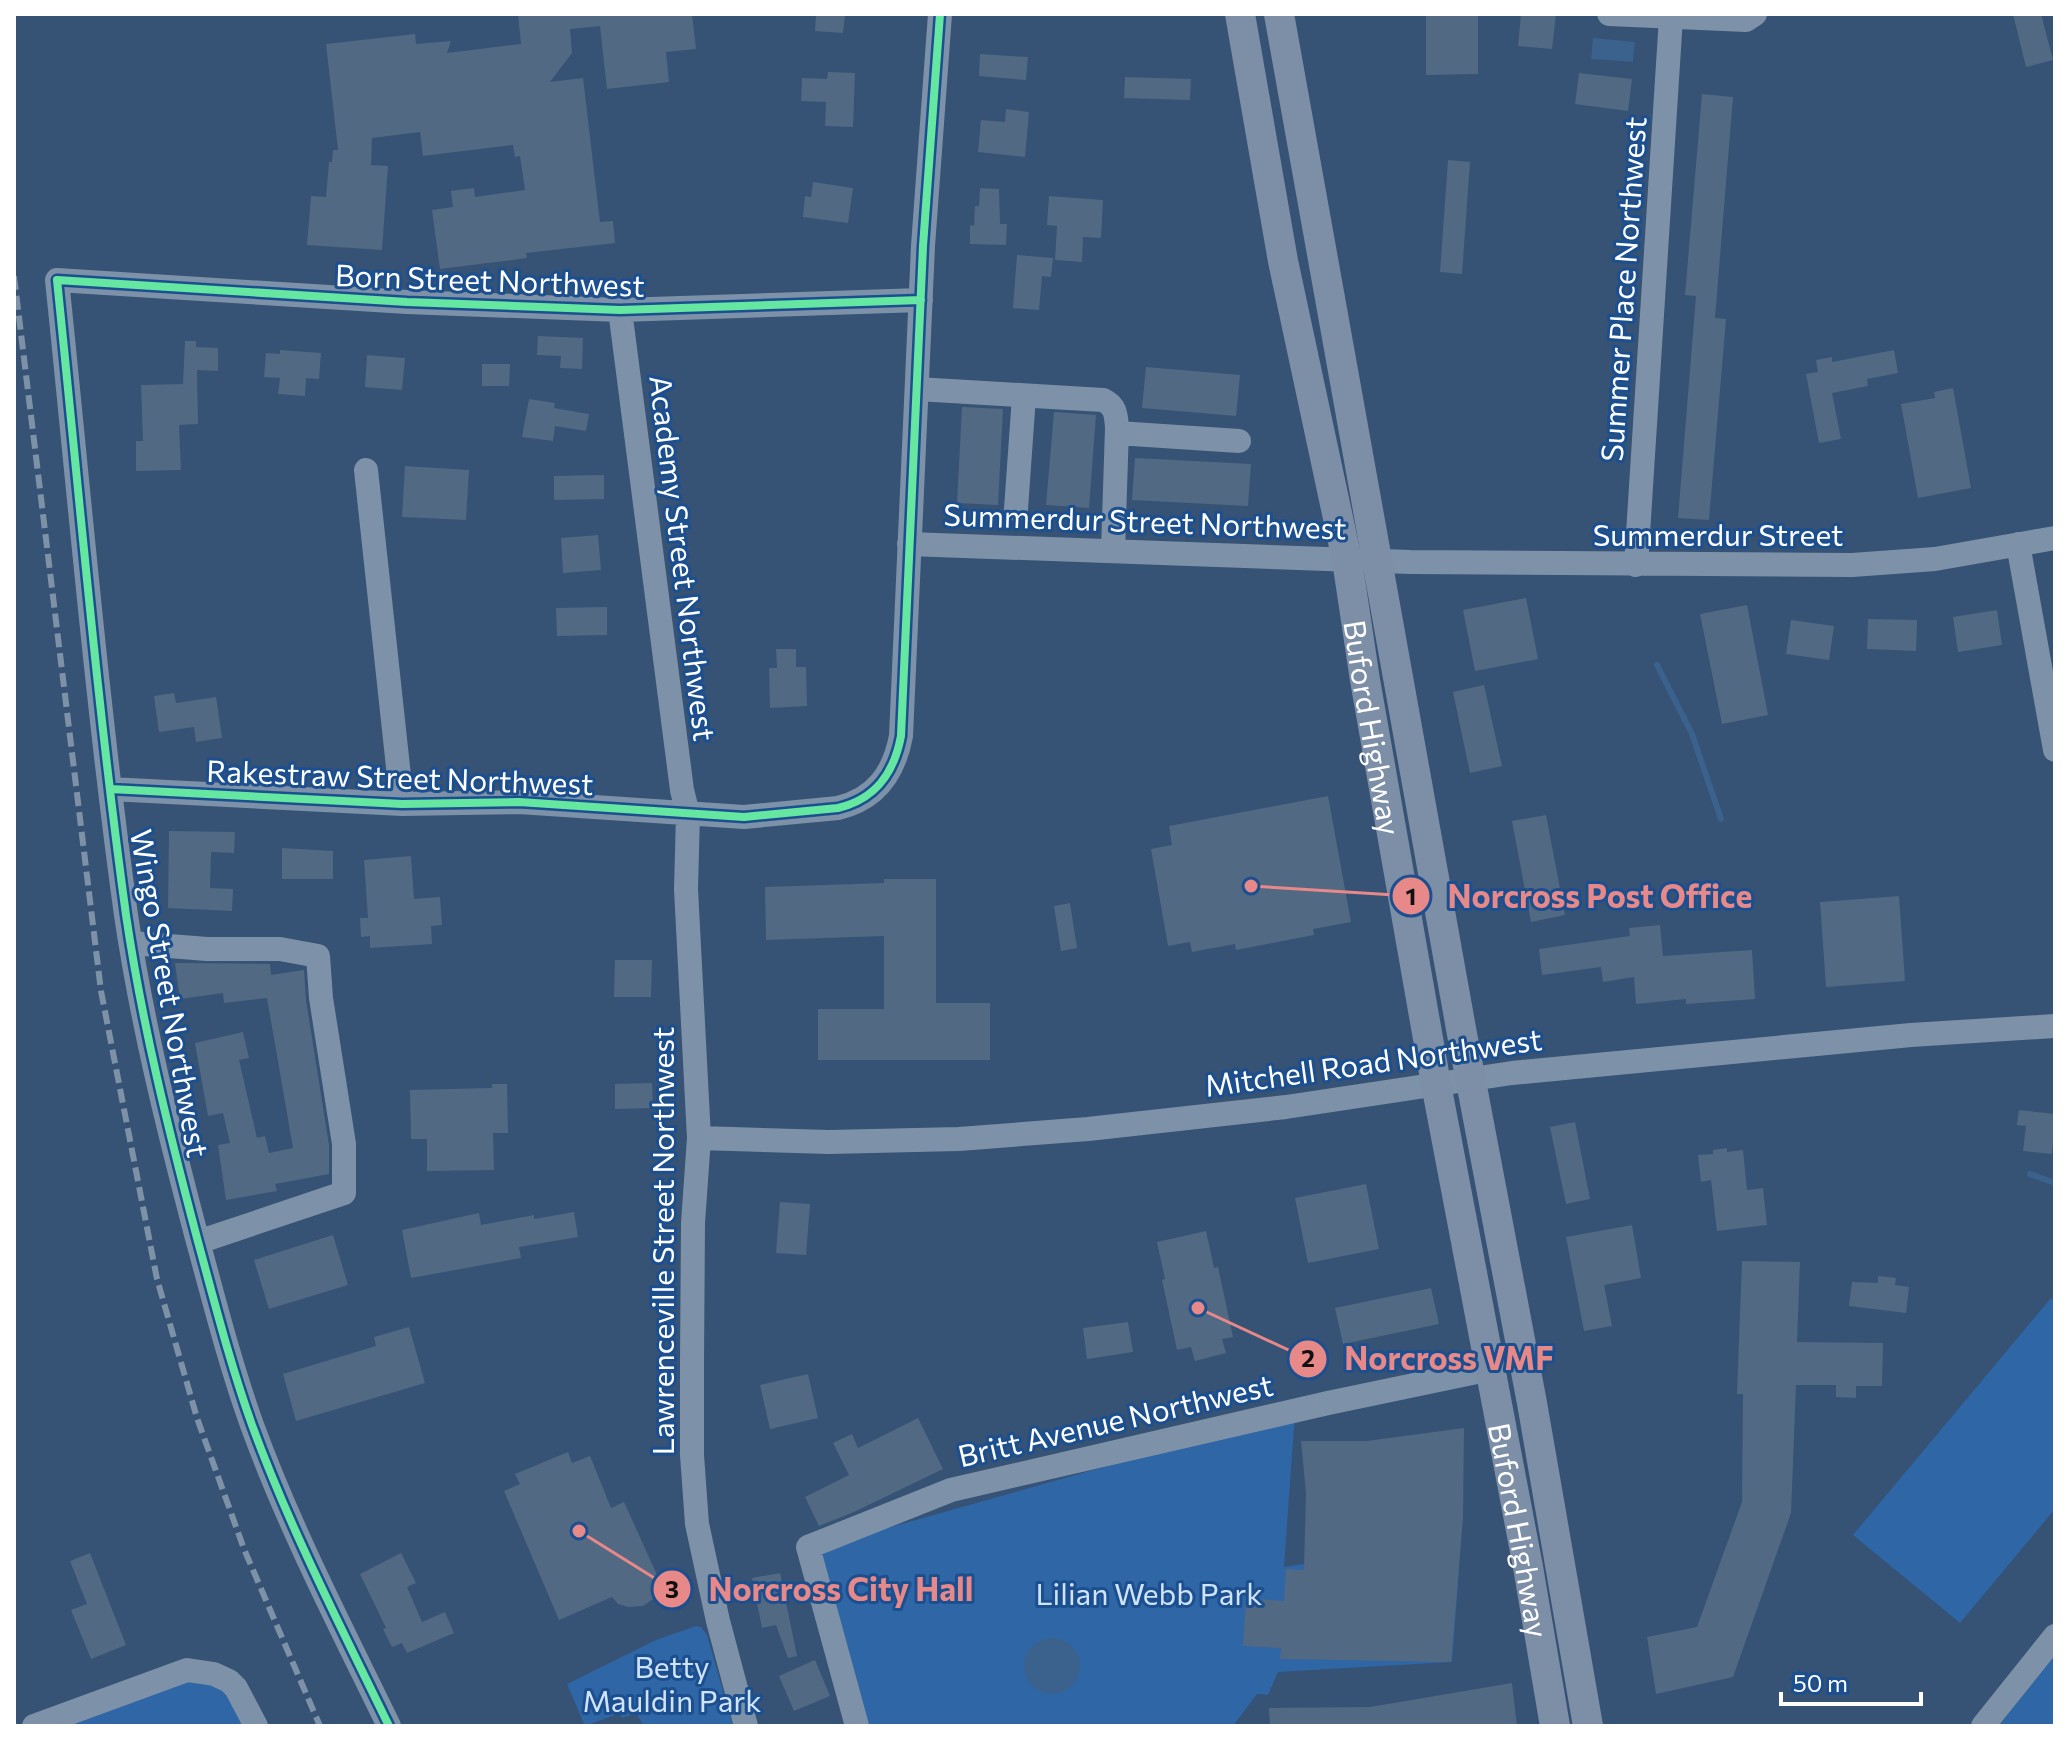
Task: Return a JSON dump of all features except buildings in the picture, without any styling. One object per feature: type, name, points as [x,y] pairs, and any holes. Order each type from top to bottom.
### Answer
[{"type":"main road","name":"Buford Highway","points":[[1240,14],[1283,261],[1347,560],[1436,1084],[1528,1567],[1555,1726]]},
{"type":"main road","name":"Buford Highway","points":[[1279,14],[1588,1726]]},
{"type":"street","points":[[688,814],[744,817],[838,808],[867,797],[893,768],[901,736],[921,300],[940,14]]},
{"type":"street","points":[[1609,14],[1746,20],[1755,14]]},
{"type":"street","name":"Summer Place Northwest","points":[[1636,565],[1671,17]]},
{"type":"street","name":"Born Street Northwest","points":[[57,280],[407,302],[620,310],[921,300]]},
{"type":"street","name":"Wingo Street Northwest","points":[[57,280],[110,789],[131,943],[173,1142],[198,1242],[257,1438],[300,1544],[389,1726]]},
{"type":"street","name":"Academy Street Northwest","points":[[620,310],[682,790],[688,814]]},
{"type":"street","points":[[917,389],[1103,400],[1110,403],[1116,414],[1117,433],[1113,551]]},
{"type":"street","points":[[1016,509],[1024,396]]},
{"type":"street","points":[[1117,433],[1239,441]]},
{"type":"street","points":[[366,470],[402,804]]},
{"type":"street","name":"Summerdur Street","points":[[1378,561],[1852,565],[1935,559],[2055,538]]},
{"type":"street","name":"Summerdur Street Northwest","points":[[909,544],[1378,561]]},
{"type":"street","points":[[2018,544],[2055,750]]},
{"type":"street","name":"Rakestraw Street Northwest","points":[[110,789],[402,804],[519,802],[688,814]]},
{"type":"street","name":"Lawrenceville Street Northwest","points":[[688,814],[686,889],[699,1138],[693,1223],[692,1455],[697,1524],[718,1621],[746,1726]]},
{"type":"street","points":[[131,943],[207,949],[280,949],[318,956],[321,998],[344,1144],[344,1193],[198,1242]]},
{"type":"street","name":"Mitchell Road Northwest","points":[[699,1138],[829,1142],[959,1139],[1088,1129],[1238,1113],[1512,1073],[1883,1038],[2055,1026]]},
{"type":"street","name":"Britt Avenue Northwest","points":[[849,1723],[808,1547],[951,1490],[1328,1403],[1491,1369]]},
{"type":"street","points":[[1983,1726],[2055,1636]]},
{"type":"street","points":[[34,1726],[187,1670],[214,1674],[229,1681],[236,1688],[256,1726]]},
{"type":"green space","points":[[2051,1298],[2055,1302],[2055,1509],[1960,1623],[1853,1535]]},
{"type":"green space","name":"Lilian Webb Park","points":[[1295,1413],[1284,1567],[1304,1564],[1459,1570],[1452,1662],[1278,1672],[1268,1695],[1257,1694],[1233,1726],[862,1726],[813,1549]]},
{"type":"green space","name":"Betty Mauldin Park","points":[[696,1626],[707,1635],[733,1726],[644,1726],[636,1713],[622,1718],[620,1713],[585,1726],[567,1684],[656,1640]]},
{"type":"green space","points":[[2055,1654],[2055,1726],[1999,1726]]},
{"type":"green space","points":[[214,1674],[256,1726],[34,1726]]},
{"type":"shaded area","points":[[1593,38],[1635,42],[1633,62],[1591,59]]},
{"type":"shaded area","points":[[1052,1638],[1072,1646],[1080,1666],[1072,1686],[1052,1694],[1032,1686],[1024,1666],[1032,1646]]},
{"type":"waterway","points":[[1657,665],[1692,734],[1721,819]]},
{"type":"waterway","points":[[2030,1174],[2055,1183]]},
{"type":"railway","points":[[14,276],[101,991],[157,1279],[197,1418],[244,1549],[320,1726]]},
{"type":"cycle path","points":[[110,789],[402,804],[519,802],[744,817],[838,808],[873,791],[894,762],[901,736],[923,246],[940,14]]},
{"type":"cycle path","points":[[389,1726],[299,1540],[252,1425],[216,1308],[157,1078],[132,956],[116,836],[57,280],[407,302],[620,310],[921,300]]},
{"type":"place","name":"Norcross Post Office","points":[[1251,886]]},
{"type":"place","name":"Norcross VMF","points":[[1198,1308]]},
{"type":"place","name":"Norcross City Hall","points":[[579,1531]]}]
